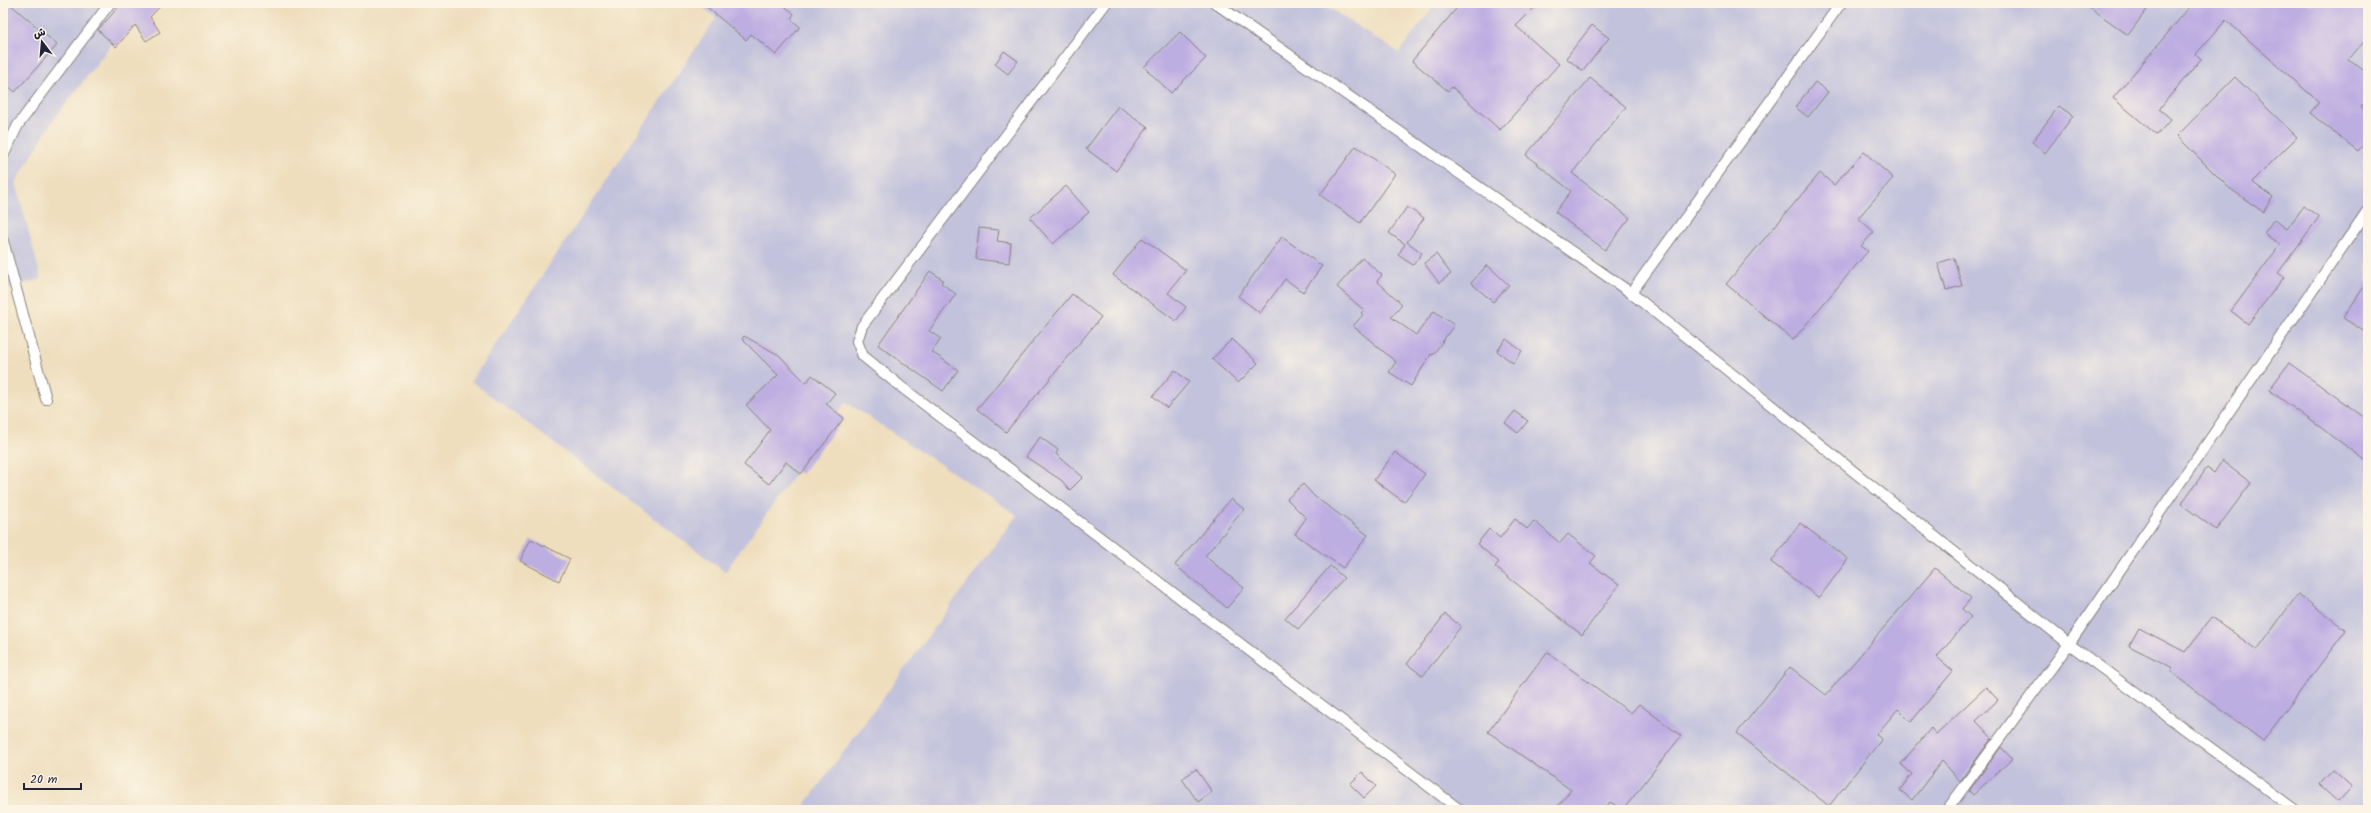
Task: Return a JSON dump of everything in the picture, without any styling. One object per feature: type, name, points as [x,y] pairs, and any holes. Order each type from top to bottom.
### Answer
[{"type":"lane","points":[[3,156],[18,125],[110,3]]},
{"type":"lane","points":[[1106,3],[862,326],[857,341],[863,356],[919,401],[1460,810]]},
{"type":"lane","points":[[1215,3],[1631,293],[2068,644],[2295,810]]},
{"type":"lane","points":[[1631,293],[1841,3]]},
{"type":"lane","points":[[1947,810],[2068,644],[2368,210]]},
{"type":"lane","points":[[3,241],[46,399]]},
{"type":"shaded area","points":[[3,3],[143,3],[52,122],[16,182],[41,279],[3,290]]},
{"type":"shaded area","points":[[697,3],[1322,3],[1399,53],[1436,3],[2368,3],[2368,810],[801,810],[1017,515],[846,402],[725,572],[471,381],[716,18]]},
{"type":"building","points":[[3,3],[9,3],[57,45],[15,92],[3,81]]},
{"type":"building","points":[[122,3],[163,3],[150,17],[160,32],[146,41],[135,25],[116,47],[98,30]]},
{"type":"building","points":[[702,3],[781,3],[794,14],[791,19],[800,27],[776,55],[751,34],[746,40]]},
{"type":"building","points":[[1461,3],[1539,3],[1516,26],[1559,64],[1500,130],[1452,87],[1448,91],[1412,61]]},
{"type":"building","points":[[2084,3],[2152,3],[2128,35]]},
{"type":"building","points":[[2193,3],[2368,3],[2368,37],[2349,59],[2368,74],[2368,98],[2361,107],[2368,112],[2368,139],[2358,151],[2310,113],[2319,102],[2226,20],[2196,54],[2201,59],[2159,109],[2171,119],[2157,135],[2113,98]]},
{"type":"building","points":[[1592,25],[1609,38],[1583,71],[1566,58]]},
{"type":"building","points":[[1180,32],[1206,58],[1171,93],[1144,67]]},
{"type":"building","points":[[1004,51],[1018,61],[1008,74],[995,64]]},
{"type":"building","points":[[2235,77],[2297,137],[2252,182],[2273,197],[2263,212],[2228,187],[2177,136]]},
{"type":"building","points":[[1590,78],[1626,107],[1572,173],[1630,218],[1605,250],[1555,212],[1571,191],[1526,155]]},
{"type":"building","points":[[1815,82],[1828,92],[1808,117],[1795,107]]},
{"type":"building","points":[[1118,106],[1148,127],[1116,171],[1086,149]]},
{"type":"building","points":[[2059,106],[2073,116],[2045,153],[2032,142]]},
{"type":"building","points":[[1356,146],[1395,174],[1360,223],[1320,195]]},
{"type":"building","points":[[1864,152],[1893,178],[1858,218],[1874,232],[1861,246],[1868,251],[1793,340],[1726,284],[1820,173],[1834,185]]},
{"type":"building","points":[[1066,186],[1089,212],[1053,244],[1030,218]]},
{"type":"building","points":[[2304,206],[2319,217],[2278,273],[2284,277],[2248,324],[2231,311],[2280,245],[2264,233],[2274,219],[2287,229]]},
{"type":"building","points":[[1407,207],[1424,218],[1407,242],[1422,253],[1413,265],[1398,255],[1405,244],[1389,233]]},
{"type":"building","points":[[979,228],[999,230],[997,241],[1011,243],[1009,263],[976,259]]},
{"type":"building","points":[[1282,237],[1322,266],[1303,292],[1285,279],[1260,313],[1238,296]]},
{"type":"building","points":[[1142,238],[1186,270],[1168,293],[1186,307],[1176,321],[1113,275]]},
{"type":"building","points":[[1436,254],[1451,274],[1439,283],[1424,263]]},
{"type":"building","points":[[1362,258],[1382,275],[1377,281],[1402,304],[1391,317],[1416,335],[1434,311],[1454,325],[1433,355],[1431,354],[1411,386],[1389,372],[1396,362],[1353,326],[1363,315],[1361,313],[1364,310],[1337,287]]},
{"type":"building","points":[[1954,258],[1962,286],[1946,290],[1938,263]]},
{"type":"building","points":[[1487,265],[1509,285],[1493,302],[1471,283]]},
{"type":"building","points":[[930,271],[943,280],[941,283],[956,294],[929,331],[941,339],[932,352],[958,370],[943,391],[878,345]]},
{"type":"building","points":[[2368,281],[2368,334],[2343,318]]},
{"type":"building","points":[[1072,294],[1101,317],[1006,432],[977,409]]},
{"type":"building","points":[[744,336],[779,355],[806,383],[812,375],[835,393],[826,404],[844,418],[801,474],[786,462],[769,484],[744,465],[770,430],[746,405],[778,375],[742,339]]},
{"type":"building","points":[[1232,339],[1258,363],[1238,383],[1212,359]]},
{"type":"building","points":[[1506,339],[1522,351],[1513,363],[1497,351]]},
{"type":"building","points":[[2289,363],[2368,420],[2368,462],[2269,390]]},
{"type":"building","points":[[1175,370],[1189,382],[1167,408],[1153,396]]},
{"type":"building","points":[[1515,411],[1528,421],[1518,433],[1505,423]]},
{"type":"building","points":[[1040,437],[1058,450],[1056,454],[1083,477],[1070,490],[1061,480],[1026,457]]},
{"type":"building","points":[[1395,452],[1425,474],[1404,502],[1374,480]]},
{"type":"building","points":[[2222,461],[2251,483],[2216,530],[2181,504],[2207,468],[2214,473]]},
{"type":"building","points":[[1303,484],[1315,497],[1368,535],[1343,568],[1295,534],[1306,518],[1287,499]]},
{"type":"building","points":[[1231,499],[1244,509],[1205,556],[1244,588],[1227,608],[1175,565]]},
{"type":"building","points":[[1515,519],[1527,529],[1534,521],[1560,543],[1568,534],[1596,556],[1590,563],[1619,585],[1582,635],[1495,567],[1499,562],[1477,544],[1489,529],[1500,538]]},
{"type":"building","points":[[1800,523],[1848,559],[1819,598],[1771,562]]},
{"type":"building","points":[[531,539],[570,559],[559,581],[520,561]]},
{"type":"building","points":[[1330,566],[1344,578],[1298,629],[1285,618]]},
{"type":"building","points":[[1935,568],[1971,598],[1962,609],[1971,617],[1937,657],[1953,671],[1911,722],[1898,709],[1876,735],[1882,739],[1829,806],[1737,733],[1790,667],[1826,695]]},
{"type":"building","points":[[2298,594],[2346,630],[2263,741],[2170,671],[2173,668],[2129,646],[2139,628],[2185,652],[2212,617],[2257,650]]},
{"type":"building","points":[[1445,614],[1461,626],[1423,676],[1407,664]]},
{"type":"building","points":[[1547,652],[1631,713],[1639,704],[1681,736],[1623,810],[1610,802],[1604,810],[1555,810],[1571,790],[1488,732]]},
{"type":"building","points":[[1986,687],[1998,700],[1976,721],[1992,738],[1960,781],[1942,761],[1912,800],[1900,790],[1912,774],[1901,764],[1931,728],[1936,734]]},
{"type":"building","points":[[2001,747],[2012,759],[1973,795],[1969,791]]},
{"type":"building","points":[[1196,769],[1212,792],[1198,802],[1182,779]]},
{"type":"building","points":[[2333,770],[2352,787],[2338,802],[2319,785]]},
{"type":"building","points":[[1362,772],[1376,786],[1364,798],[1350,784]]}]
